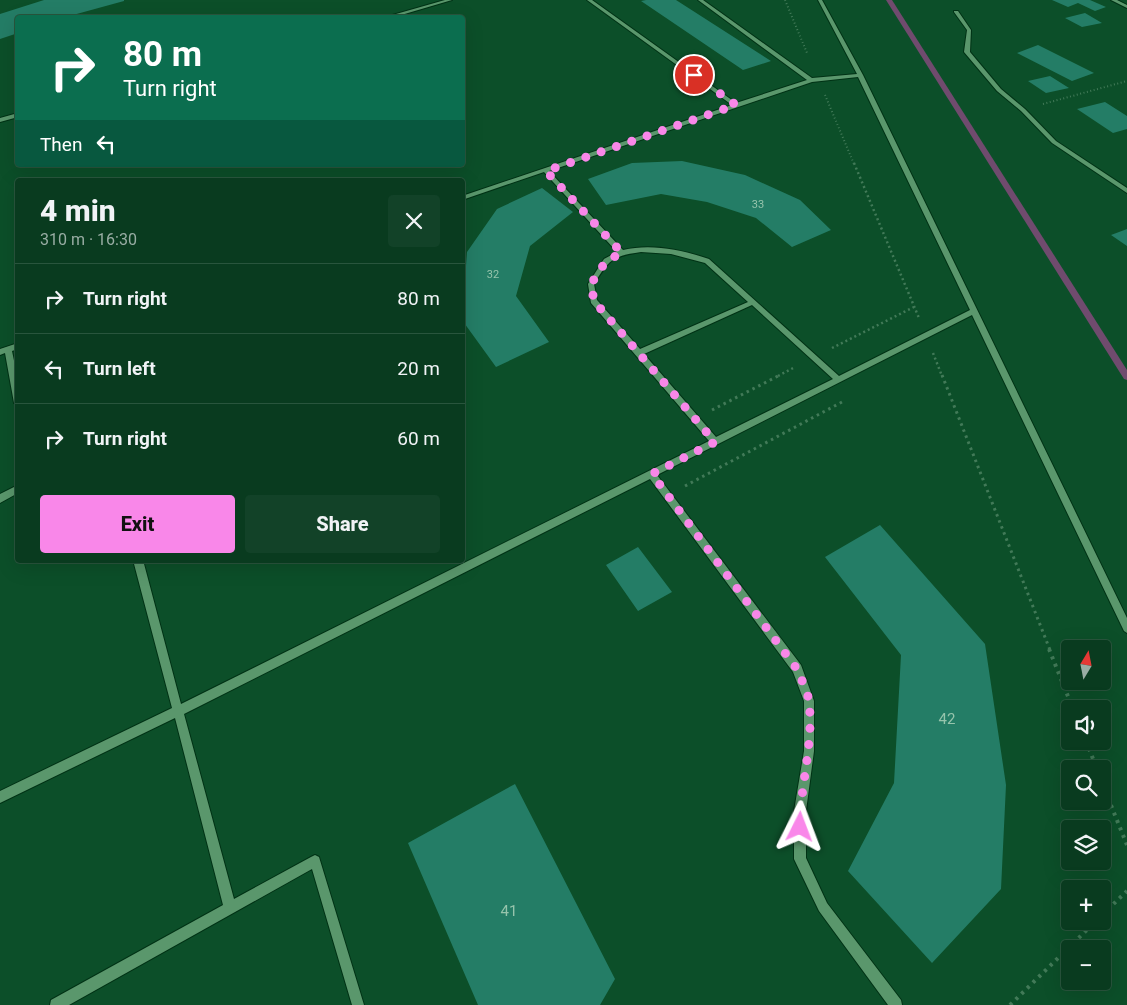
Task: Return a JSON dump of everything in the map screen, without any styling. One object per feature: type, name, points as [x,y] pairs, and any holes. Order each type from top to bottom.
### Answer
[{"type":"street","points":[[395,15],[450,0]]},
{"type":"street","points":[[589,0],[736,105]]},
{"type":"street","points":[[700,0],[811,80]]},
{"type":"street","points":[[820,0],[860,75],[1127,628]]},
{"type":"street","points":[[1113,0],[1127,7]]},
{"type":"street","points":[[956,12],[969,30],[967,52],[999,90],[1023,110],[1054,142],[1127,191]]},
{"type":"street","points":[[465,197],[811,80],[860,75]]},
{"type":"street","points":[[0,120],[15,116]]},
{"type":"street","points":[[715,442],[594,301],[591,284],[606,261],[622,253],[658,250],[693,254],[707,261],[839,380]]},
{"type":"street","points":[[638,353],[753,302]]},
{"type":"street","points":[[0,797],[652,474],[975,311]]},
{"type":"street","points":[[4,351],[15,392]]},
{"type":"street","points":[[652,474],[797,669],[809,701],[809,751],[800,811],[800,859],[823,907],[896,1005]]},
{"type":"street","points":[[0,499],[15,490]]},
{"type":"street","points":[[139,563],[230,908]]},
{"type":"street","points":[[56,1005],[315,861],[358,1005]]},
{"type":"lane","points":[[546,171],[622,253]]},
{"type":"path","points":[[1023,110],[1127,81]]},
{"type":"path","points":[[925,358],[934,354]]},
{"type":"path","points":[[667,495],[848,399]]},
{"type":"path","points":[[1111,805],[1127,845]]},
{"type":"path","points":[[1111,906],[1127,891]]},
{"type":"path","points":[[1010,1005],[1087,930]]},
{"type":"building","points":[[44,0],[124,0],[73,15],[15,15],[15,34],[0,39],[0,14]]},
{"type":"building","points":[[676,0],[771,61],[743,70],[641,1]]},
{"type":"building","points":[[1052,0],[1090,0],[1106,7],[1095,11],[1078,3],[1068,7]]},
{"type":"building","points":[[1085,13],[1102,23],[1082,27],[1065,18]]},
{"type":"building","points":[[1038,45],[1094,73],[1072,81],[1017,53]]},
{"type":"building","points":[[1050,76],[1069,88],[1046,93],[1028,81]]},
{"type":"building","points":[[1105,102],[1127,116],[1127,129],[1113,133],[1077,109]]},
{"type":"building","points":[[682,161],[745,175],[800,200],[831,230],[792,247],[756,218],[707,202],[661,194],[606,205],[588,179],[632,163]]},
{"type":"building","points":[[542,188],[573,212],[530,246],[516,296],[549,342],[496,367],[465,324],[465,279],[467,252],[497,209]]},
{"type":"building","points":[[1127,229],[1127,246],[1111,235]]},
{"type":"building","points":[[880,525],[985,644],[1006,785],[1001,889],[932,963],[848,871],[894,783],[901,655],[825,557]]},
{"type":"building","points":[[638,547],[672,592],[638,611],[606,565]]},
{"type":"building","points":[[515,784],[615,979],[600,1005],[478,1005],[408,843]]},
{"type":"waterway","points":[[889,0],[1127,377]]},
{"type":"route","points":[[694,75],[736,105],[546,171],[622,253],[606,261],[591,284],[594,301],[715,442],[652,474],[797,669],[809,701],[809,751],[800,811],[800,827]]}]
